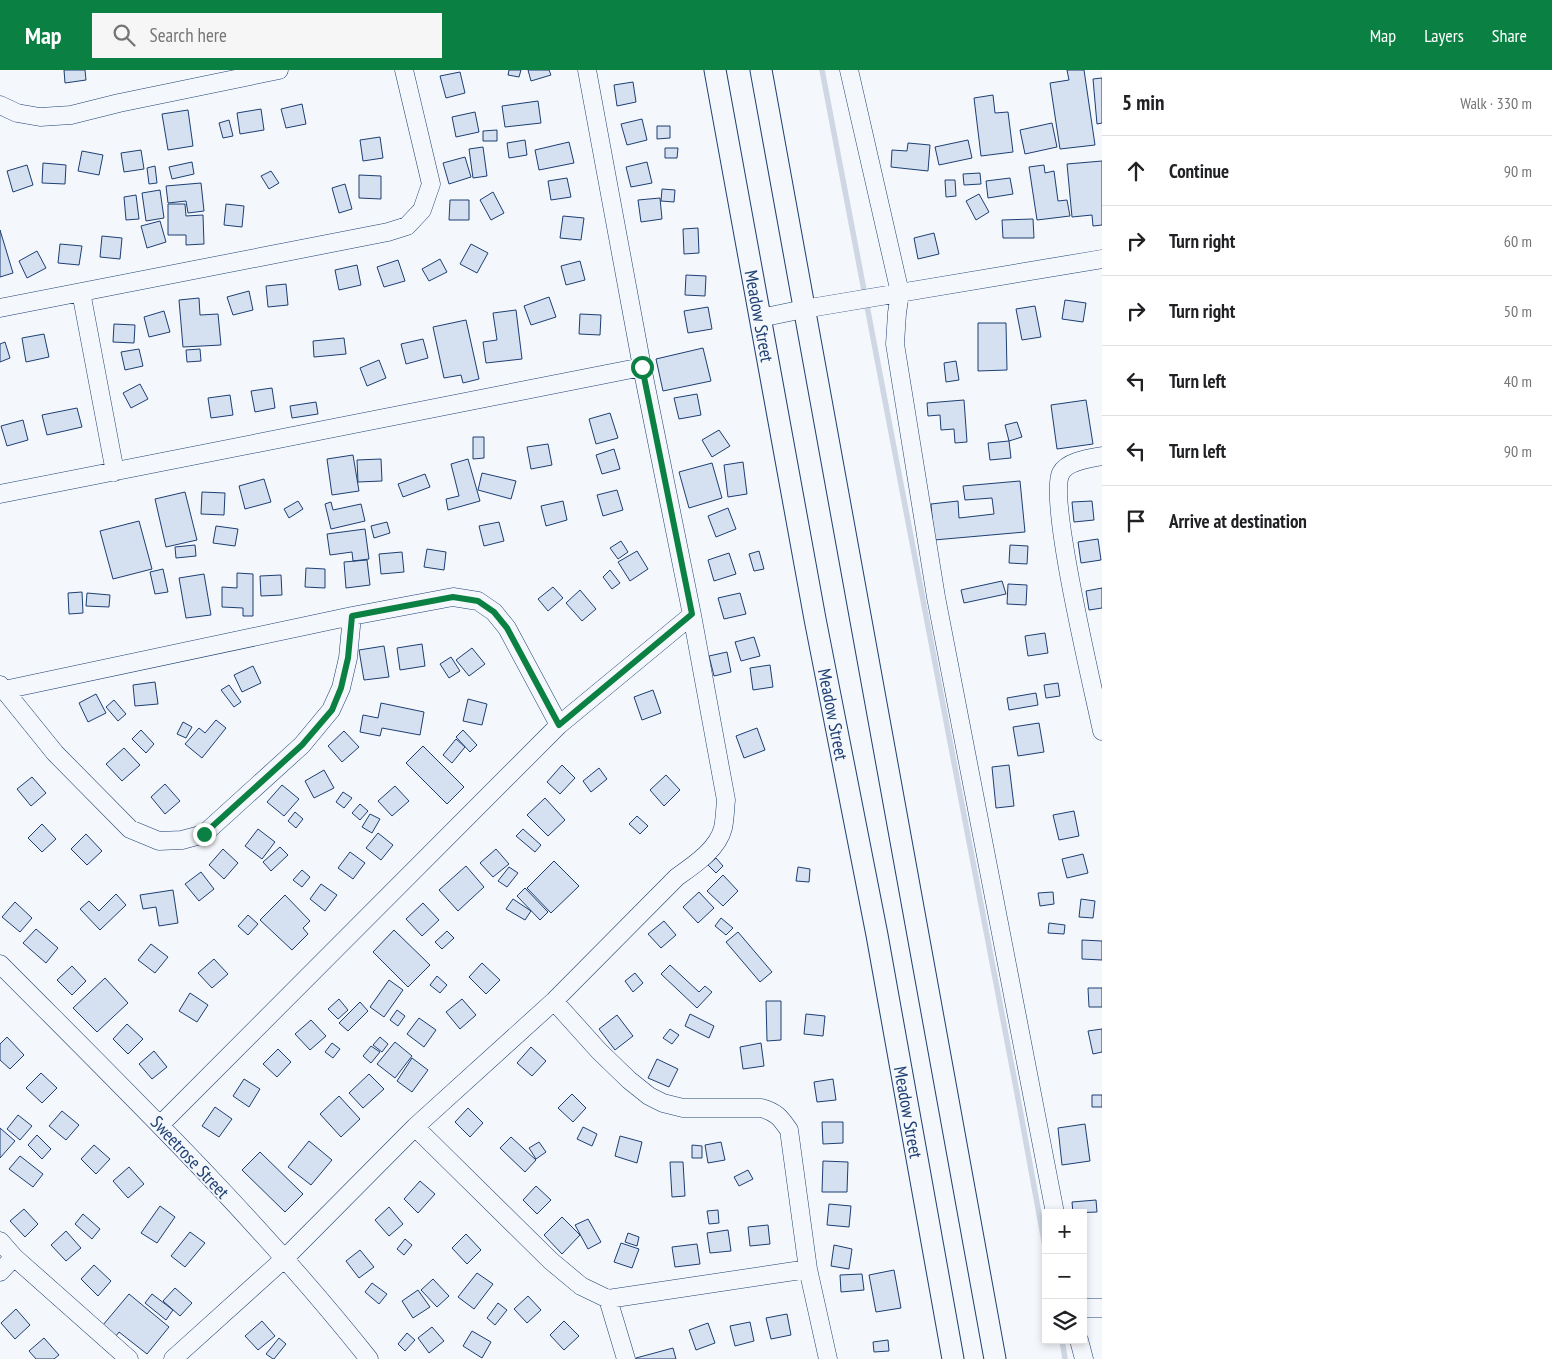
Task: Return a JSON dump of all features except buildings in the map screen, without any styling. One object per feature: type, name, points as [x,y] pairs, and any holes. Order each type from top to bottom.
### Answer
[{"type":"street","points":[[0,105],[17,113],[40,117],[71,115],[119,103],[279,70]]},
{"type":"street","points":[[0,308],[388,232],[407,226],[422,210],[431,184],[404,70]]},
{"type":"street","points":[[173,1359],[284,1258],[415,1127],[554,1001],[677,877],[700,860],[713,847],[723,829],[726,800],[692,614],[642,367],[587,70]]},
{"type":"street","name":"Meadow Street","points":[[715,70],[814,619],[877,935],[953,1359]]},
{"type":"street","points":[[761,70],[814,307],[995,1359]]},
{"type":"street","points":[[849,70],[895,294],[897,313],[895,344],[936,597],[1054,1209]]},
{"type":"street","points":[[760,318],[814,307],[1102,259]]},
{"type":"street","points":[[81,292],[115,472]]},
{"type":"street","points":[[0,494],[642,367]]},
{"type":"street","points":[[1102,456],[1087,459],[1066,467],[1060,473],[1058,488],[1067,560],[1102,731]]},
{"type":"street","points":[[352,616],[348,658],[341,688],[332,710],[302,745],[204,834],[182,840],[159,842],[130,829],[56,753],[2,687],[352,616],[453,597],[478,601],[494,612],[507,628],[559,725]]},
{"type":"street","points":[[160,1125],[559,725],[692,614]]},
{"type":"street","name":"Sweetrose Street","points":[[0,964],[160,1125],[326,1304],[369,1359]]},
{"type":"street","points":[[554,1001],[599,1051],[649,1096],[664,1103],[684,1108],[761,1108],[773,1111],[781,1118],[789,1130],[808,1269],[828,1359]]},
{"type":"street","points":[[415,1127],[551,1261],[581,1286],[608,1299],[808,1269]]},
{"type":"street","points":[[0,1241],[14,1257],[129,1359]]},
{"type":"street","points":[[0,1272],[14,1257]]},
{"type":"street","points":[[608,1299],[626,1359]]},
{"type":"street","points":[[1087,1308],[1102,1308]]},
{"type":"street","points":[[1079,1344],[1084,1359]]},
{"type":"waterway","points":[[822,70],[1042,1230]]},
{"type":"waterway","points":[[1063,1344],[1065,1359]]},
{"type":"route","points":[[204,834],[302,745],[332,710],[341,688],[348,658],[352,616],[453,597],[478,601],[494,612],[507,628],[559,725],[692,614],[642,367]]}]
